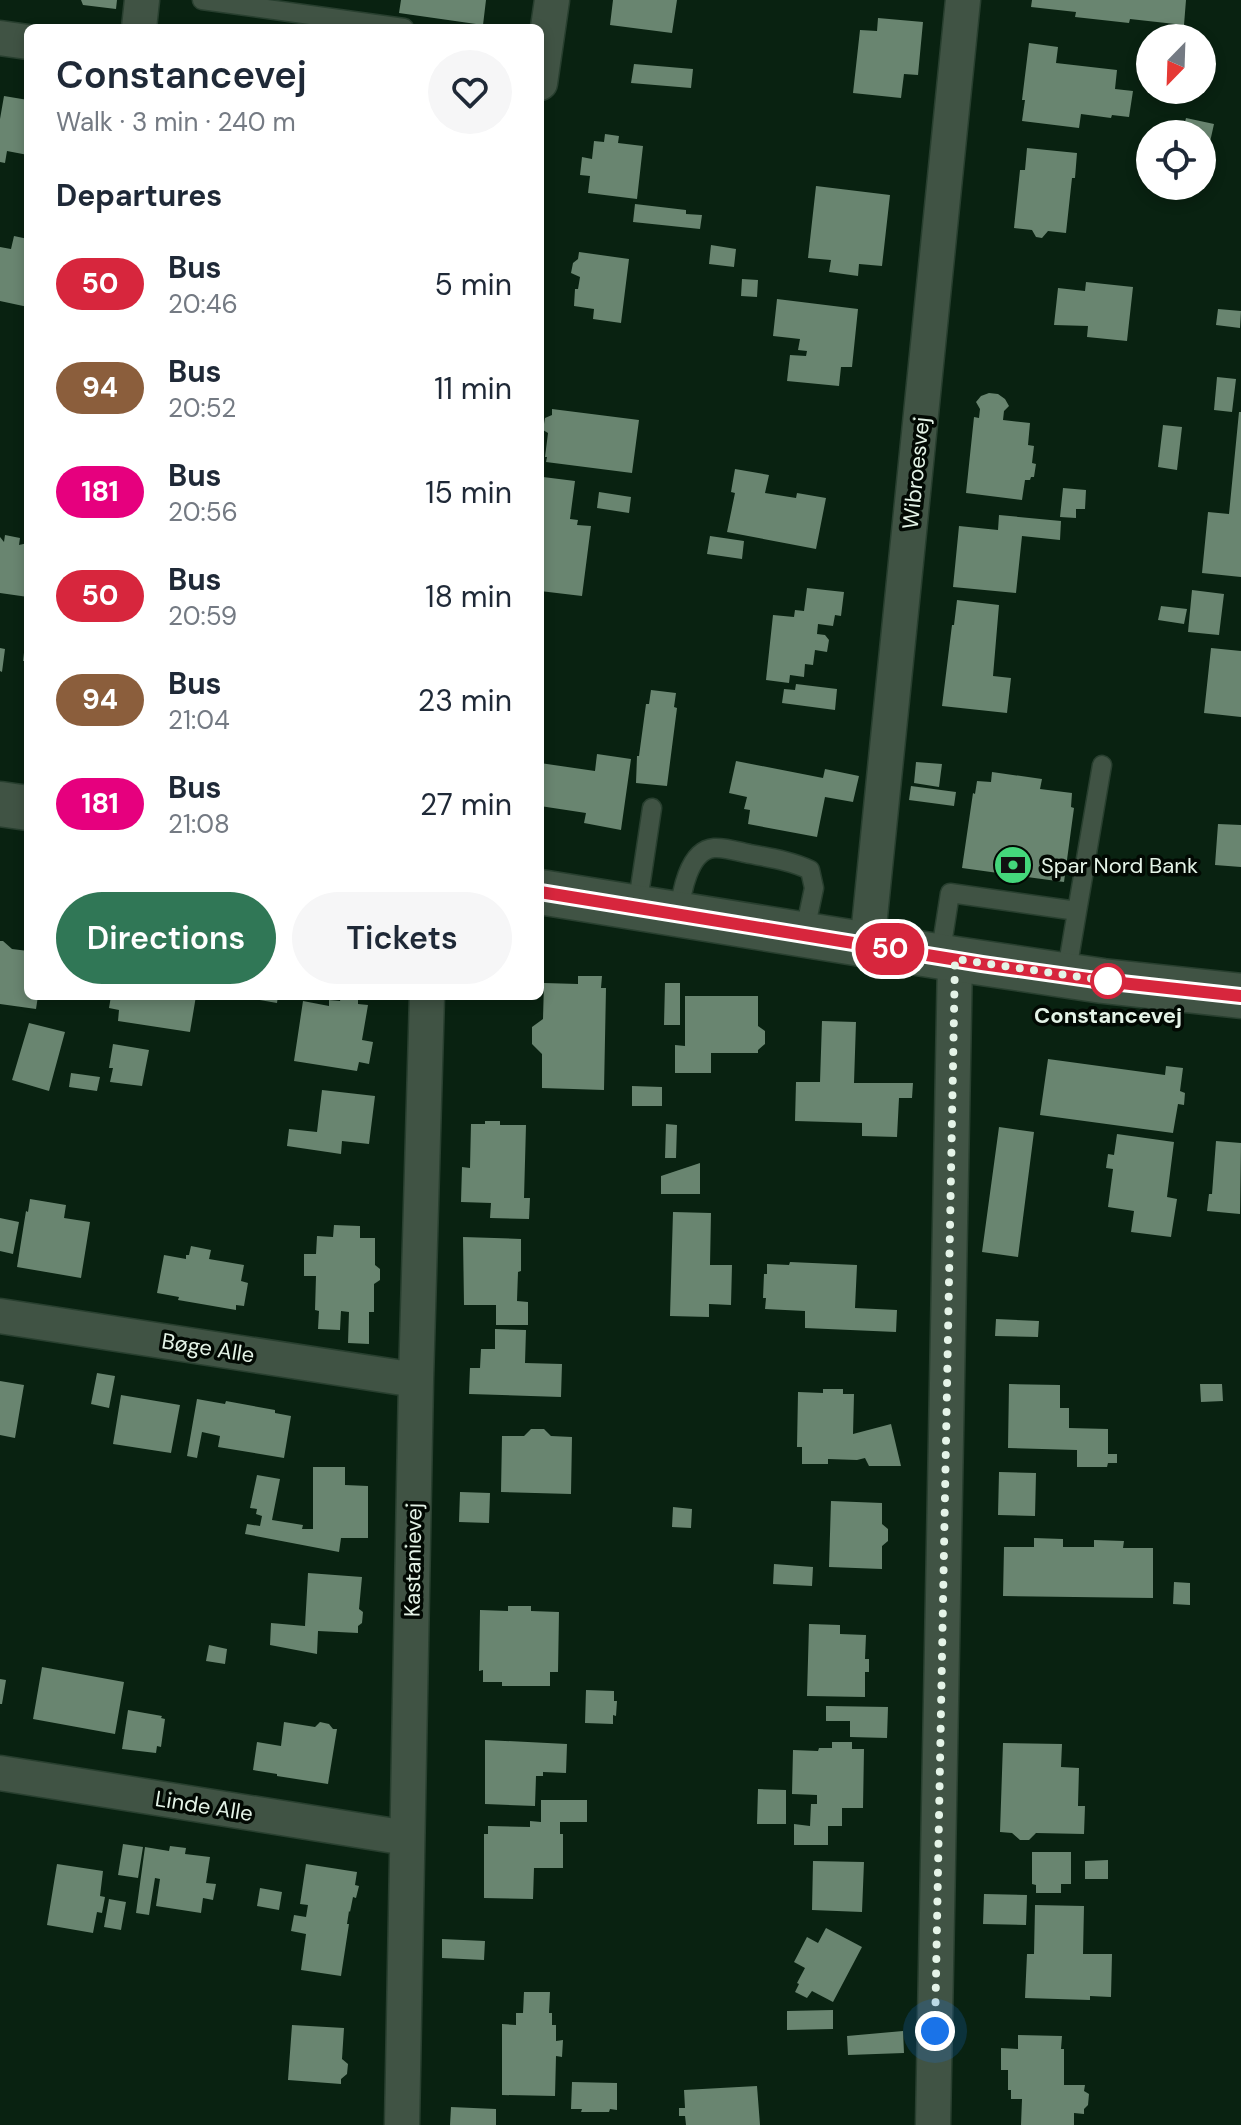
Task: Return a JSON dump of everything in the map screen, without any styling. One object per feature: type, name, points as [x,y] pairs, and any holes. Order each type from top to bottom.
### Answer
[{"type":"street","points":[[139,24],[142,0]]},
{"type":"street","points":[[544,42],[552,0]]},
{"type":"street","name":"Wibroesvej","points":[[867,946],[963,0]]},
{"type":"street","points":[[0,38],[24,41]]},
{"type":"street","points":[[0,804],[24,807]]},
{"type":"street","points":[[544,893],[1066,976],[1241,996]]},
{"type":"street","points":[[933,2125],[947,958]]},
{"type":"street","name":"Kastanievej","points":[[402,2125],[416,1380],[427,1000]]},
{"type":"street","name":"Bøge Alle","points":[[0,1316],[416,1380]]},
{"type":"street","name":"Linde Alle","points":[[0,1773],[407,1838]]},
{"type":"lane","points":[[202,0],[375,24]]},
{"type":"lane","points":[[1066,976],[1102,765]]},
{"type":"lane","points":[[652,808],[640,888],[660,911],[681,895],[688,873],[700,853],[713,847],[794,862],[810,870],[814,888],[804,935]]},
{"type":"lane","points":[[947,958],[950,893],[1077,911]]},
{"type":"building","points":[[81,0],[117,0],[116,9],[83,5]]},
{"type":"building","points":[[401,0],[486,0],[483,24],[399,13]]},
{"type":"building","points":[[613,0],[677,0],[672,33],[610,25]]},
{"type":"building","points":[[1032,0],[1186,0],[1184,24],[1130,19],[1129,23],[1075,17],[1076,12],[1031,7]]},
{"type":"building","points":[[878,18],[923,22],[918,75],[904,74],[901,98],[853,93],[860,30],[877,31]]},
{"type":"building","points":[[1029,43],[1058,47],[1056,63],[1117,70],[1115,89],[1133,91],[1129,117],[1081,114],[1079,128],[1022,121]]},
{"type":"building","points":[[634,64],[693,69],[691,88],[631,83]]},
{"type":"building","points":[[4,96],[24,99],[24,154],[7,151],[5,163],[0,162],[0,119]]},
{"type":"building","points":[[605,134],[619,136],[618,143],[643,146],[637,199],[588,193],[590,176],[580,175],[582,157],[592,159],[594,141],[604,142]]},
{"type":"building","points":[[1027,148],[1077,153],[1066,233],[1048,231],[1042,238],[1036,237],[1032,230],[1014,228],[1020,170],[1025,170]]},
{"type":"building","points":[[816,186],[890,195],[882,266],[859,264],[858,276],[829,272],[831,260],[808,258]]},
{"type":"building","points":[[635,204],[702,215],[700,229],[633,222]]},
{"type":"building","points":[[14,236],[24,238],[24,306],[0,301],[0,247],[11,249]]},
{"type":"building","points":[[711,245],[736,249],[734,267],[709,264]]},
{"type":"building","points":[[579,252],[629,259],[621,323],[593,319],[594,309],[574,306],[575,289],[578,289],[580,277],[571,273]]},
{"type":"building","points":[[742,279],[758,280],[757,297],[741,296]]},
{"type":"building","points":[[1086,282],[1133,287],[1127,341],[1087,337],[1088,326],[1054,325],[1058,288],[1085,291]]},
{"type":"building","points":[[777,299],[858,309],[852,367],[841,367],[839,386],[787,381],[790,355],[806,356],[807,351],[798,350],[800,339],[773,336]]},
{"type":"building","points":[[1218,309],[1241,311],[1240,328],[1216,325]]},
{"type":"building","points":[[1217,377],[1236,379],[1232,412],[1214,410]]},
{"type":"building","points":[[989,393],[998,394],[1009,406],[1004,411],[1003,420],[1030,423],[1028,445],[1034,446],[1032,463],[1036,464],[1034,477],[1025,480],[1022,500],[966,493],[974,417],[979,418],[980,409],[976,402]]},
{"type":"building","points":[[552,409],[639,420],[632,473],[546,462],[548,433],[544,431],[544,424],[545,418],[552,415]]},
{"type":"building","points":[[1239,412],[1241,577],[1202,573],[1208,512],[1229,514]]},
{"type":"building","points":[[1163,425],[1182,427],[1177,470],[1158,467]]},
{"type":"building","points":[[735,469],[769,475],[765,493],[796,498],[797,493],[826,498],[816,549],[727,532],[735,493],[731,492]]},
{"type":"building","points":[[544,477],[575,481],[570,519],[578,520],[577,525],[591,526],[582,596],[544,591]]},
{"type":"building","points":[[1063,488],[1086,490],[1085,509],[1076,509],[1076,518],[1060,517]]},
{"type":"building","points":[[599,492],[631,497],[629,513],[597,508]]},
{"type":"building","points":[[999,515],[1061,521],[1060,540],[1022,536],[1016,593],[953,587],[959,526],[998,530]]},
{"type":"building","points":[[5,535],[20,538],[19,545],[24,544],[24,596],[0,593],[0,537],[4,542]]},
{"type":"building","points":[[710,536],[744,541],[742,559],[707,554]]},
{"type":"building","points":[[807,588],[844,592],[841,616],[835,615],[833,626],[818,624],[817,634],[825,635],[829,640],[827,652],[815,650],[813,665],[805,664],[804,677],[790,675],[789,683],[766,680],[773,615],[794,617],[795,610],[804,611]]},
{"type":"building","points":[[1192,590],[1224,594],[1219,635],[1188,632]]},
{"type":"building","points":[[957,600],[999,605],[993,676],[1011,678],[1007,713],[942,706]]},
{"type":"building","points":[[1161,606],[1187,609],[1184,624],[1158,620]]},
{"type":"building","points":[[0,648],[5,649],[2,672],[0,671]]},
{"type":"building","points":[[1211,648],[1241,651],[1241,717],[1204,713]]},
{"type":"building","points":[[796,684],[837,689],[835,710],[782,703],[784,689],[795,690]]},
{"type":"building","points":[[651,690],[676,693],[674,707],[677,708],[667,786],[636,783],[637,756]]},
{"type":"building","points":[[597,754],[631,759],[621,830],[584,823],[586,813],[544,807],[544,764],[595,771]]},
{"type":"building","points":[[736,761],[823,778],[825,769],[859,776],[853,802],[825,797],[817,837],[748,824],[750,810],[744,809],[747,797],[729,793]]},
{"type":"building","points":[[916,762],[942,764],[939,787],[914,783]]},
{"type":"building","points":[[992,772],[1042,779],[1040,789],[1072,793],[1071,807],[1074,808],[1064,882],[962,868],[973,793],[977,781],[991,782]]},
{"type":"building","points":[[911,786],[956,792],[954,806],[909,800]]},
{"type":"building","points":[[1218,824],[1241,825],[1241,867],[1215,865]]},
{"type":"building","points":[[0,941],[3,941],[12,949],[24,950],[24,1000],[37,1000],[36,1009],[0,1004]]},
{"type":"building","points":[[578,976],[602,976],[601,988],[606,988],[604,1090],[542,1088],[542,1054],[532,1044],[532,1027],[543,1019],[544,983],[578,984]]},
{"type":"building","points":[[665,983],[680,983],[680,1025],[664,1025]]},
{"type":"building","points":[[685,996],[758,996],[758,1026],[765,1031],[765,1044],[758,1053],[711,1053],[711,1073],[675,1073],[675,1045],[685,1046]]},
{"type":"building","points":[[110,1000],[195,1000],[190,1032],[118,1021],[119,1010],[109,1008]]},
{"type":"building","points":[[329,1000],[358,1000],[358,1004],[368,1005],[362,1040],[373,1042],[369,1064],[359,1062],[357,1071],[294,1061],[303,1001],[329,1006]]},
{"type":"building","points":[[822,1021],[856,1022],[854,1083],[913,1083],[912,1098],[899,1098],[897,1137],[862,1136],[862,1123],[795,1121],[796,1082],[820,1082]]},
{"type":"building","points":[[29,1023],[65,1032],[49,1091],[12,1080]]},
{"type":"building","points":[[113,1044],[149,1050],[142,1086],[110,1082]]},
{"type":"building","points":[[1048,1059],[1165,1075],[1166,1066],[1183,1068],[1180,1091],[1185,1093],[1184,1105],[1178,1104],[1173,1133],[1040,1115]]},
{"type":"building","points":[[71,1073],[100,1077],[97,1091],[69,1087]]},
{"type":"building","points":[[632,1086],[662,1087],[662,1106],[632,1106]]},
{"type":"building","points":[[322,1090],[375,1096],[369,1144],[342,1141],[341,1154],[287,1146],[289,1129],[317,1132]]},
{"type":"building","points":[[485,1121],[500,1121],[500,1125],[526,1125],[524,1198],[530,1198],[529,1219],[490,1218],[491,1203],[461,1202],[462,1167],[470,1168],[471,1124],[485,1124]]},
{"type":"building","points":[[666,1124],[677,1125],[676,1158],[665,1158]]},
{"type":"building","points":[[999,1127],[1034,1132],[1018,1257],[982,1252]]},
{"type":"building","points":[[1117,1134],[1174,1142],[1167,1197],[1177,1199],[1171,1237],[1131,1232],[1134,1211],[1108,1207],[1113,1169],[1106,1168],[1108,1154],[1114,1155]]},
{"type":"building","points":[[1216,1141],[1241,1143],[1240,1214],[1207,1211],[1209,1194],[1212,1194]]},
{"type":"building","points":[[700,1163],[700,1194],[661,1194],[661,1176]]},
{"type":"building","points":[[30,1199],[66,1205],[64,1218],[90,1222],[81,1278],[17,1267]]},
{"type":"building","points":[[673,1212],[711,1213],[710,1265],[732,1265],[731,1305],[709,1304],[709,1317],[670,1316]]},
{"type":"building","points":[[0,1218],[19,1222],[13,1254],[0,1251]]},
{"type":"building","points":[[334,1225],[360,1226],[360,1238],[375,1238],[375,1265],[380,1269],[380,1280],[374,1284],[374,1312],[369,1312],[369,1344],[348,1343],[349,1312],[341,1311],[340,1330],[318,1329],[316,1276],[304,1276],[304,1254],[316,1254],[317,1236],[333,1237]]},
{"type":"building","points":[[463,1237],[521,1239],[517,1301],[528,1302],[528,1325],[496,1325],[496,1305],[464,1305]]},
{"type":"building","points":[[191,1246],[211,1250],[209,1259],[244,1265],[241,1281],[248,1283],[244,1306],[236,1305],[236,1310],[178,1300],[179,1297],[157,1293],[164,1255],[186,1259]]},
{"type":"building","points":[[790,1262],[857,1265],[855,1308],[897,1310],[896,1332],[805,1328],[805,1311],[765,1309],[764,1274],[767,1274],[767,1264],[789,1265]]},
{"type":"building","points":[[996,1319],[1039,1321],[1038,1337],[995,1336]]},
{"type":"building","points":[[495,1329],[526,1330],[525,1363],[562,1364],[561,1397],[469,1394],[470,1368],[480,1368],[481,1349],[495,1349]]},
{"type":"building","points":[[97,1373],[115,1376],[109,1408],[91,1404]]},
{"type":"building","points":[[0,1381],[24,1385],[15,1438],[0,1435]]},
{"type":"building","points":[[1009,1384],[1060,1385],[1060,1408],[1069,1408],[1069,1428],[1108,1429],[1108,1454],[1117,1454],[1117,1463],[1108,1463],[1107,1467],[1077,1467],[1077,1450],[1008,1448]]},
{"type":"building","points":[[1200,1384],[1222,1384],[1223,1401],[1201,1402]]},
{"type":"building","points":[[823,1389],[843,1389],[843,1394],[854,1394],[853,1434],[891,1424],[901,1466],[869,1466],[865,1458],[828,1459],[828,1464],[802,1464],[802,1447],[797,1447],[798,1392],[823,1393]]},
{"type":"building","points":[[121,1395],[180,1405],[171,1453],[113,1444]]},
{"type":"building","points":[[197,1399],[225,1404],[226,1401],[291,1416],[284,1458],[218,1447],[220,1436],[202,1432],[197,1458],[187,1456]]},
{"type":"building","points":[[531,1429],[544,1429],[551,1436],[572,1437],[571,1494],[501,1492],[502,1436],[524,1436]]},
{"type":"building","points":[[313,1467],[345,1467],[345,1485],[368,1486],[368,1538],[341,1538],[339,1552],[245,1534],[247,1524],[260,1526],[262,1516],[256,1514],[257,1509],[250,1508],[257,1475],[280,1479],[272,1520],[313,1529]]},
{"type":"building","points":[[999,1472],[1036,1473],[1035,1516],[998,1515]]},
{"type":"building","points":[[460,1492],[490,1493],[489,1523],[459,1522]]},
{"type":"building","points":[[831,1501],[882,1503],[882,1524],[888,1529],[888,1541],[882,1546],[882,1569],[829,1567]]},
{"type":"building","points":[[673,1507],[692,1509],[691,1528],[672,1527]]},
{"type":"building","points":[[1034,1538],[1063,1539],[1063,1547],[1094,1547],[1094,1540],[1124,1541],[1123,1548],[1153,1548],[1153,1598],[1003,1596],[1004,1547],[1034,1547]]},
{"type":"building","points":[[774,1564],[813,1567],[812,1586],[773,1584]]},
{"type":"building","points":[[308,1573],[362,1577],[359,1609],[363,1612],[358,1633],[318,1631],[317,1654],[270,1645],[271,1623],[305,1626]]},
{"type":"building","points":[[1174,1582],[1190,1583],[1190,1605],[1173,1604]]},
{"type":"building","points":[[508,1606],[531,1606],[531,1611],[559,1612],[558,1672],[550,1672],[550,1686],[502,1686],[502,1682],[483,1682],[483,1670],[479,1671],[480,1610],[508,1611]]},
{"type":"building","points":[[809,1624],[840,1625],[840,1634],[866,1635],[865,1659],[869,1659],[869,1672],[865,1672],[865,1697],[807,1696]]},
{"type":"building","points":[[209,1645],[227,1649],[225,1664],[206,1661]]},
{"type":"building","points":[[42,1667],[124,1682],[115,1734],[33,1719]]},
{"type":"building","points":[[0,1679],[6,1680],[2,1704],[0,1704]]},
{"type":"building","points":[[586,1690],[614,1691],[614,1701],[617,1701],[613,1724],[585,1723]]},
{"type":"building","points":[[826,1706],[888,1707],[887,1738],[850,1737],[850,1721],[826,1721]]},
{"type":"building","points":[[128,1710],[165,1719],[161,1747],[157,1746],[156,1753],[122,1749]]},
{"type":"building","points":[[284,1722],[315,1727],[320,1722],[337,1729],[328,1784],[253,1770],[257,1742],[281,1746]]},
{"type":"building","points":[[485,1740],[567,1744],[566,1773],[543,1772],[543,1776],[536,1776],[535,1806],[485,1804]]},
{"type":"building","points":[[832,1742],[852,1742],[852,1749],[864,1749],[863,1808],[842,1808],[842,1826],[828,1826],[828,1845],[794,1845],[794,1824],[810,1826],[811,1804],[817,1804],[817,1795],[792,1794],[793,1750],[818,1751],[819,1748],[832,1748]]},
{"type":"building","points":[[1003,1743],[1062,1744],[1061,1767],[1079,1768],[1078,1806],[1085,1806],[1084,1834],[1036,1833],[1029,1840],[1020,1840],[1012,1833],[1000,1832]]},
{"type":"building","points":[[758,1789],[786,1790],[786,1824],[757,1824]]},
{"type":"building","points":[[541,1800],[587,1800],[587,1822],[560,1822],[563,1868],[534,1868],[533,1899],[484,1898],[484,1834],[488,1834],[488,1826],[530,1827],[530,1821],[541,1822]]},
{"type":"building","points":[[123,1844],[143,1847],[138,1878],[118,1875]]},
{"type":"building","points":[[170,1846],[186,1848],[185,1854],[210,1857],[206,1883],[216,1884],[213,1900],[203,1898],[201,1913],[156,1906],[160,1879],[155,1878],[149,1915],[136,1913],[145,1847],[169,1851]]},
{"type":"building","points":[[1032,1852],[1071,1852],[1071,1884],[1061,1884],[1061,1893],[1036,1893],[1036,1885],[1032,1884]]},
{"type":"building","points":[[1108,1860],[1108,1879],[1085,1879],[1085,1861]]},
{"type":"building","points":[[813,1861],[864,1862],[862,1912],[812,1910]]},
{"type":"building","points":[[57,1864],[103,1871],[100,1896],[105,1897],[102,1913],[97,1912],[93,1933],[47,1925]]},
{"type":"building","points":[[306,1864],[357,1872],[355,1885],[359,1886],[349,1911],[341,1976],[301,1970],[306,1934],[291,1931],[294,1915],[306,1917],[308,1905],[300,1904]]},
{"type":"building","points":[[260,1888],[282,1892],[279,1910],[257,1906]]},
{"type":"building","points":[[984,1894],[1027,1895],[1026,1925],[983,1924]]},
{"type":"building","points":[[109,1899],[126,1902],[121,1930],[104,1927]]},
{"type":"building","points":[[1035,1905],[1084,1906],[1083,1954],[1112,1954],[1111,1997],[1090,1996],[1090,2000],[1025,1998],[1027,1954],[1034,1954]]},
{"type":"building","points":[[826,1928],[862,1947],[833,2002],[812,1991],[807,1998],[795,1992],[805,1968],[794,1962],[807,1937],[818,1943]]},
{"type":"building","points":[[442,1939],[485,1941],[484,1960],[442,1958]]},
{"type":"building","points":[[524,1992],[550,1992],[549,2013],[552,2013],[552,2025],[556,2025],[556,2041],[563,2040],[562,2057],[556,2056],[555,2096],[502,2095],[502,2024],[516,2025],[516,2013],[523,2013]]},
{"type":"building","points":[[833,2010],[833,2029],[787,2030],[787,2011]]},
{"type":"building","points":[[292,2025],[344,2028],[342,2059],[348,2064],[341,2084],[288,2080]]},
{"type":"building","points":[[903,2031],[904,2053],[848,2055],[847,2036]]},
{"type":"building","points":[[1018,2035],[1062,2036],[1064,2085],[1085,2085],[1084,2091],[1089,2094],[1084,2114],[1074,2113],[1074,2125],[1021,2125],[1022,2099],[1011,2099],[1008,2070],[1001,2070],[1001,2048],[1018,2049]]},
{"type":"building","points":[[572,2082],[617,2083],[617,2110],[581,2112],[582,2109],[571,2109]]},
{"type":"building","points":[[757,2086],[760,2125],[686,2125],[685,2116],[679,2116],[679,2108],[685,2108],[684,2090]]},
{"type":"building","points":[[451,2107],[496,2109],[496,2125],[450,2125]]},
{"type":"bus line","name":"50","points":[[544,893],[982,964],[1241,996]]},
{"type":"place","name":"Spar Nord Bank","points":[[1013,865]]},
{"type":"place","name":"Constancevej","points":[[1108,981]]},
{"type":"route","points":[[935,2031],[955,959],[1108,981]]}]
